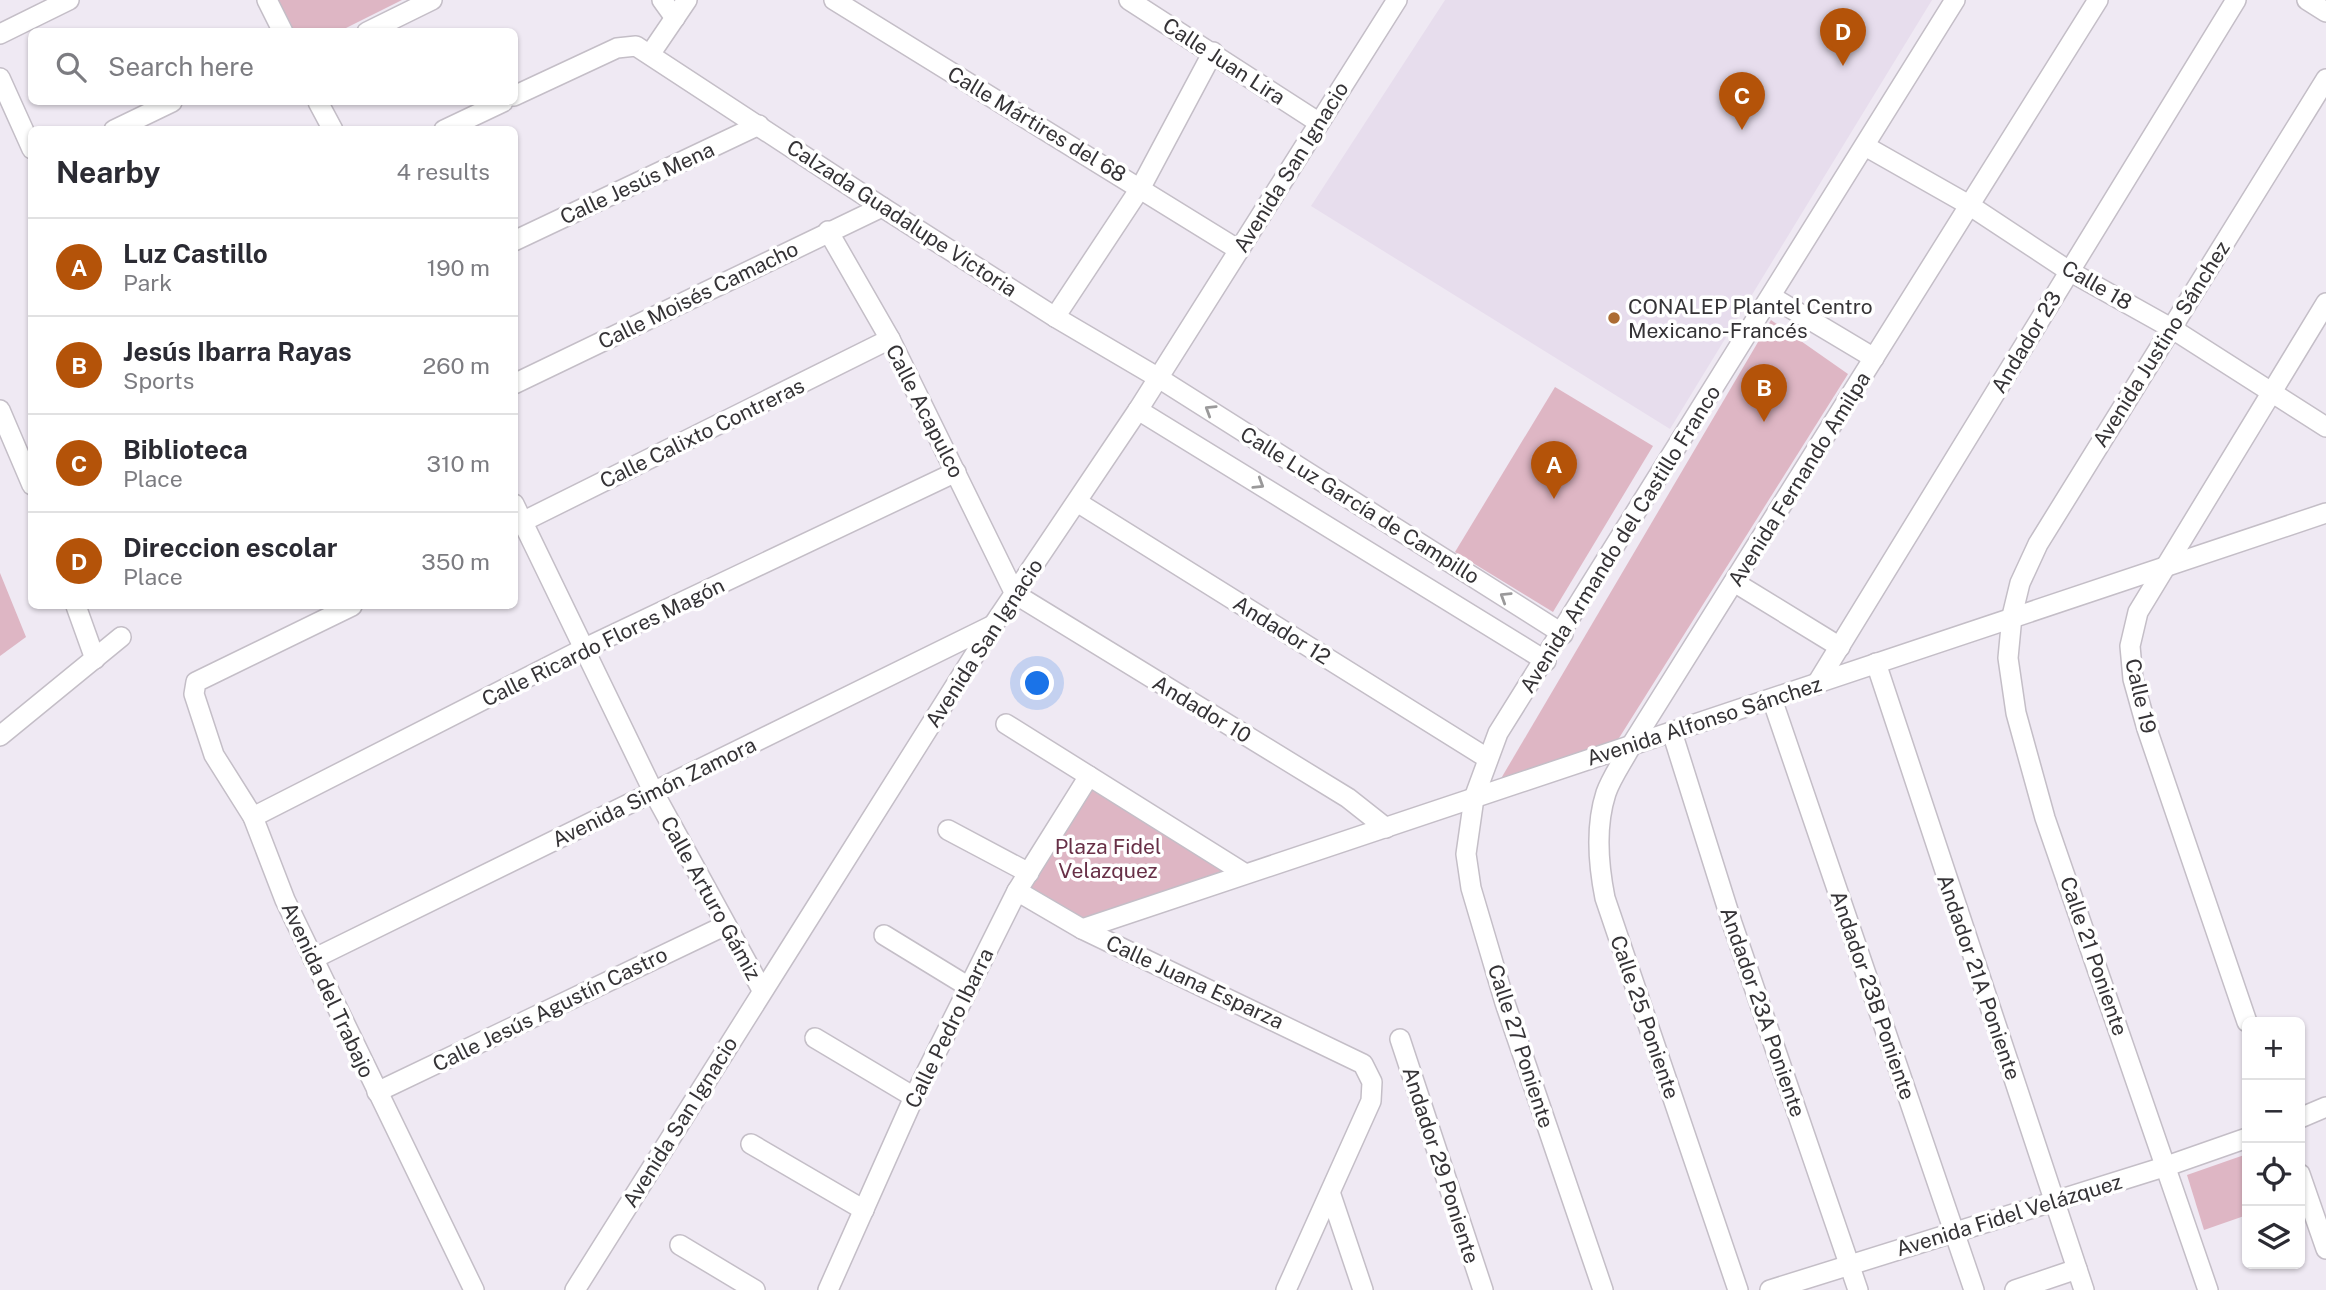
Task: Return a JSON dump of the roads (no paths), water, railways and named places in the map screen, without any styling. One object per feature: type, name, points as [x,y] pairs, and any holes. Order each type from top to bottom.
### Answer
[{"type":"street","points":[[0,34],[68,0]]},
{"type":"street","points":[[267,0],[281,28]]},
{"type":"street","points":[[375,28],[432,0]]},
{"type":"street","points":[[663,0],[675,18]]},
{"type":"street","points":[[518,94],[617,48],[636,46],[651,53],[687,0]]},
{"type":"street","name":"Calle Mártires del 68","points":[[834,0],[1141,187],[1239,250]]},
{"type":"street","name":"Calle Juan Lira","points":[[1129,0],[1318,122]]},
{"type":"street","name":"Avenida San Ignacio","points":[[575,1290],[994,624],[1138,410],[1397,0]]},
{"type":"street","name":"Avenida Armando del Castillo Franco","points":[[1474,798],[1498,733],[1563,634],[1955,0]]},
{"type":"street","name":"Avenida Fernando Amilpa","points":[[1632,744],[2098,0]]},
{"type":"street","name":"Andador 23","points":[[1816,685],[2236,0]]},
{"type":"street","points":[[2307,0],[2326,12]]},
{"type":"street","points":[[1055,317],[1141,187],[1213,52]]},
{"type":"street","name":"Calzada Guadalupe Victoria","points":[[651,53],[882,207],[1055,317],[1157,377]]},
{"type":"street","points":[[0,78],[28,140]]},
{"type":"street","name":"Avenida Justino Sánchez","points":[[2012,616],[2020,583],[2038,544],[2326,79]]},
{"type":"street","points":[[122,126],[166,105]]},
{"type":"street","points":[[320,105],[331,126]]},
{"type":"street","points":[[452,126],[497,105]]},
{"type":"street","name":"Calle Jesús Mena","points":[[518,239],[759,125]]},
{"type":"street","name":"Calle 18","points":[[1865,146],[1969,205],[2069,271],[2171,328],[2326,428]]},
{"type":"street","name":"Calle Moisés Camacho","points":[[518,382],[882,207]]},
{"type":"street","name":"Calle Acapulco","points":[[828,231],[890,339],[1015,594]]},
{"type":"street","points":[[1772,297],[1874,358]]},
{"type":"street","name":"Calle 19","points":[[2246,1017],[2147,729],[2133,679],[2130,646],[2138,612],[2326,303]]},
{"type":"street","name":"Calle Calixto Contreras","points":[[518,517],[890,339]]},
{"type":"street","name":"Calle Luz García de Campillo","points":[[1157,377],[1563,634]]},
{"type":"street","name":"Calle Luz García de Campillo","points":[[1138,410],[1546,661]]},
{"type":"street","points":[[2,421],[28,471]]},
{"type":"street","name":"Calle Ricardo Flores Magón","points":[[253,817],[585,648],[956,472]]},
{"type":"street","name":"Andador 12","points":[[1077,502],[1487,758]]},
{"type":"street","name":"Avenida Alfonso Sánchez","points":[[1082,929],[2326,513]]},
{"type":"street","name":"Calle Arturo Gámiz","points":[[518,519],[585,648],[654,793],[724,926],[762,990]]},
{"type":"street","points":[[1734,582],[1840,647]]},
{"type":"street","name":"Andador 10","points":[[1015,594],[1348,798],[1386,828]]},
{"type":"street","points":[[77,609],[95,659]]},
{"type":"street","name":"Avenida del Trabajo","points":[[346,609],[197,682],[194,687],[214,755],[253,817],[285,900],[474,1290]]},
{"type":"street","name":"Calle 21 Poniente","points":[[2012,616],[2008,659],[2016,713],[2031,772],[2208,1290]]},
{"type":"street","name":"Avenida Simón Zamora","points":[[313,959],[994,624]]},
{"type":"street","points":[[0,736],[121,637]]},
{"type":"street","name":"Andador 21A Poniente","points":[[1876,663],[2084,1290]]},
{"type":"street","name":"Andador 23B Poniente","points":[[1772,699],[1974,1290]]},
{"type":"street","points":[[1006,724],[1244,873]]},
{"type":"street","name":"Andador 23A Poniente","points":[[1672,732],[1732,923],[1858,1290]]},
{"type":"street","name":"Calle 25 Poniente","points":[[1632,744],[1606,793],[1598,835],[1598,864],[1605,898],[1738,1290]]},
{"type":"street","name":"Calle Pedro Ibarra","points":[[828,1290],[914,1097],[1017,891],[1089,776]]},
{"type":"street","name":"Calle 27 Poniente","points":[[1474,798],[1465,854],[1471,888],[1505,1003],[1603,1290]]},
{"type":"street","points":[[948,830],[1029,873]]},
{"type":"street","name":"Calle Juana Esparza","points":[[1017,891],[1082,929],[1354,1057],[1370,1074],[1371,1101],[1331,1195]]},
{"type":"street","name":"Calle Jesús Agustín Castro","points":[[377,1092],[724,926]]},
{"type":"street","points":[[884,935],[969,987]]},
{"type":"street","points":[[815,1038],[914,1097]]},
{"type":"street","name":"Andador 29 Poniente","points":[[1400,1040],[1483,1290]]},
{"type":"street","points":[[2305,1116],[2326,1107]]},
{"type":"street","name":"Avenida Fidel Velázquez","points":[[1770,1290],[2167,1166],[2242,1140]]},
{"type":"street","points":[[751,1144],[864,1210]]},
{"type":"street","points":[[2305,1188],[2326,1249]]},
{"type":"street","points":[[1286,1290],[1331,1195]]},
{"type":"street","points":[[1331,1195],[1363,1290]]},
{"type":"street","points":[[680,1245],[755,1290]]},
{"type":"street","points":[[2015,1290],[2077,1269]]},
{"type":"place","name":"Direccion escolar","points":[[1843,66]]},
{"type":"place","name":"Biblioteca","points":[[1742,130]]},
{"type":"place","name":"CONALEP Plantel Centro Mexicano-Francés","points":[[1614,318]]},
{"type":"place","name":"Jesús Ibarra Rayas","points":[[1764,422]]},
{"type":"place","name":"Luz Castillo","points":[[1554,499]]},
{"type":"park label","name":"Plaza Fidel Velazquez","points":[[1108,858]]}]
